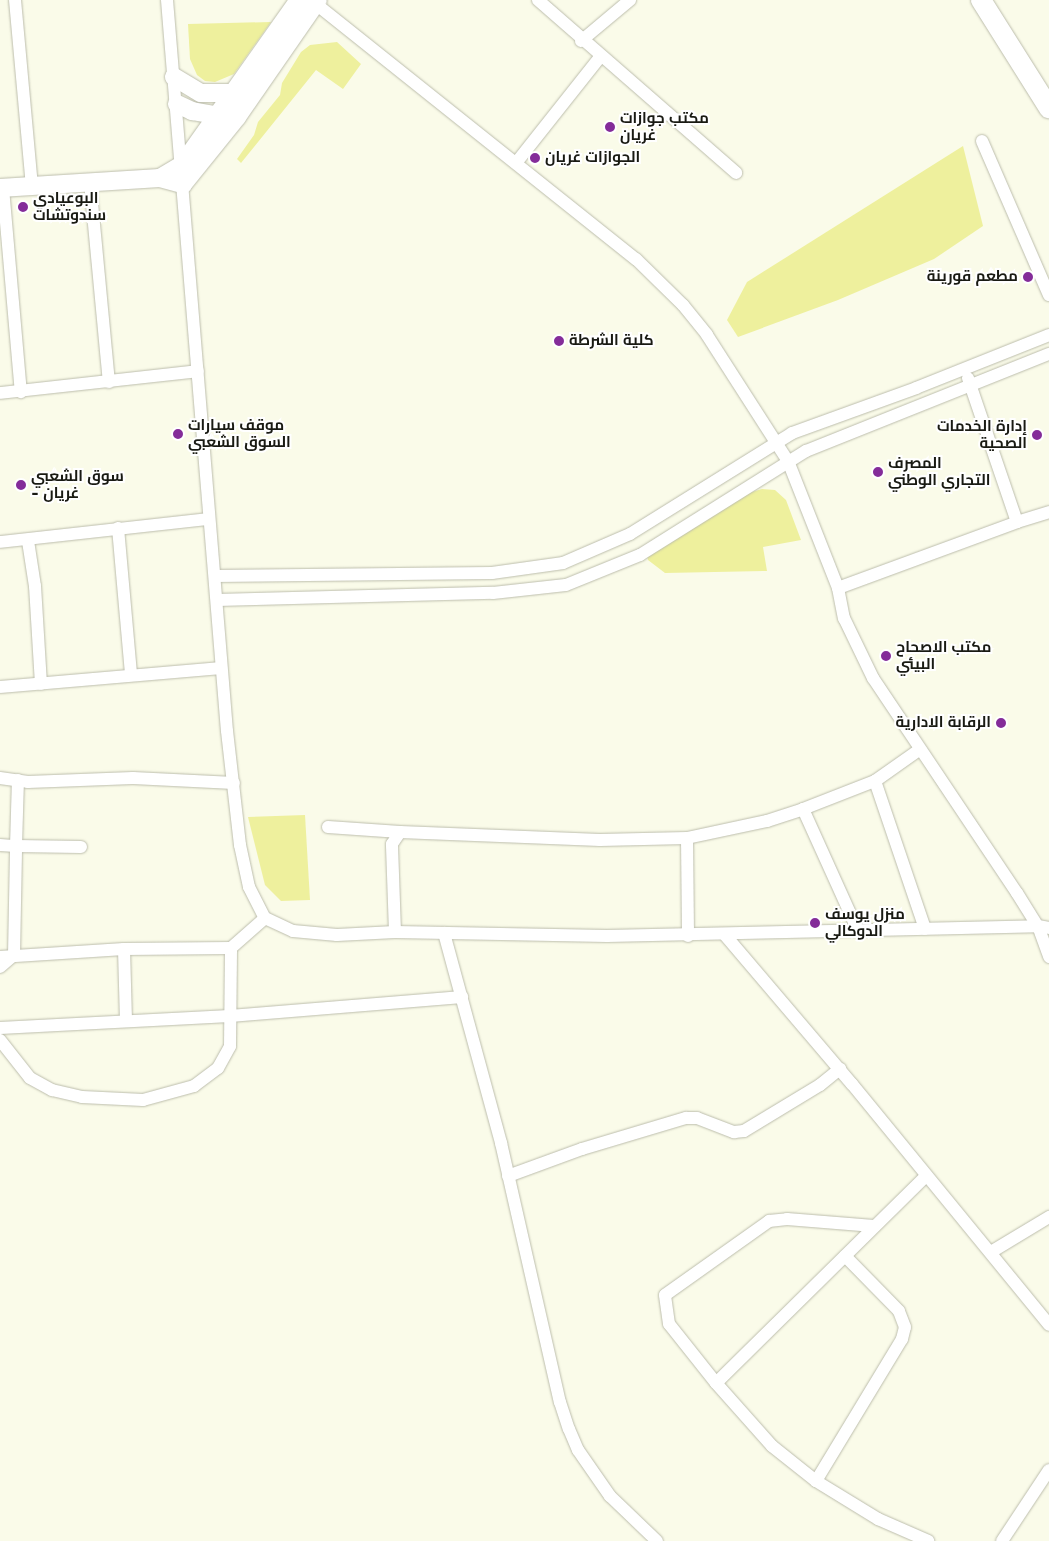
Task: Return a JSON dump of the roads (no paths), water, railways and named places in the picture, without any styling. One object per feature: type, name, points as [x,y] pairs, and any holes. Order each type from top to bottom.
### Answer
[{"type":"main road","points":[[981,0],[1049,108]]},
{"type":"main road","points":[[1,188],[160,178],[183,184],[237,117],[311,1]]},
{"type":"main road","points":[[160,178],[182,165],[233,93],[311,1]]},
{"type":"main road","points":[[174,77],[201,93],[233,93]]},
{"type":"main road","points":[[177,104],[217,116],[237,117]]},
{"type":"street","points":[[15,0],[32,186]]},
{"type":"street","points":[[168,0],[221,668],[240,845],[249,886],[266,918],[293,931],[337,935],[394,932],[688,936],[1043,927]]},
{"type":"street","points":[[538,0],[581,41],[736,173]]},
{"type":"street","points":[[581,41],[630,0]]},
{"type":"street","points":[[311,1],[636,259],[683,305],[728,364],[788,461],[838,588],[844,618],[873,678],[919,750],[1043,927],[1049,956]]},
{"type":"street","points":[[516,163],[600,57]]},
{"type":"street","points":[[982,141],[1049,295]]},
{"type":"street","points":[[90,182],[109,382]]},
{"type":"street","points":[[1,188],[21,392]]},
{"type":"street","points":[[215,576],[492,573],[528,571],[563,563],[602,549],[630,534],[777,441],[1049,335]]},
{"type":"street","points":[[217,600],[493,592],[566,585],[640,555],[788,461],[835,438],[1049,354]]},
{"type":"street","points":[[964,368],[1017,522]]},
{"type":"street","points":[[0,393],[198,371]]},
{"type":"street","points":[[838,588],[1049,512]]},
{"type":"street","points":[[0,542],[28,541],[118,528],[208,519]]},
{"type":"street","points":[[118,528],[131,674]]},
{"type":"street","points":[[28,541],[35,586],[41,684]]},
{"type":"street","points":[[492,573],[493,592]]},
{"type":"street","points":[[0,687],[131,674],[221,668]]},
{"type":"street","points":[[328,827],[400,832],[600,840],[687,838],[767,821],[803,809],[875,781],[919,750]]},
{"type":"street","points":[[0,778],[18,780],[133,778],[234,783]]},
{"type":"street","points":[[0,967],[14,955],[18,780]]},
{"type":"street","points":[[875,781],[925,929]]},
{"type":"street","points":[[803,809],[858,931]]},
{"type":"street","points":[[394,932],[392,844],[400,832]]},
{"type":"street","points":[[687,838],[688,936]]},
{"type":"street","points":[[0,845],[81,847]]},
{"type":"street","points":[[0,957],[124,949],[232,948],[266,918]]},
{"type":"street","points":[[444,933],[508,1176],[560,1402],[569,1429],[578,1450],[610,1496],[657,1541]]},
{"type":"street","points":[[725,935],[840,1069],[1049,1325]]},
{"type":"street","points":[[0,1040],[30,1078],[52,1090],[82,1097],[143,1100],[194,1086],[218,1068],[230,1046],[232,948]]},
{"type":"street","points":[[124,949],[126,1021]]},
{"type":"street","points":[[0,1028],[230,1016],[462,997]]},
{"type":"street","points":[[508,1176],[582,1149],[686,1118],[697,1118],[734,1132],[744,1131],[820,1085],[840,1069]]},
{"type":"street","points":[[716,1383],[926,1176]]},
{"type":"street","points":[[991,1252],[1049,1217]]},
{"type":"street","points":[[874,1226],[787,1219],[769,1221],[665,1295],[669,1324],[716,1383],[772,1446],[816,1481],[878,1519],[928,1541]]},
{"type":"street","points":[[816,1481],[902,1340],[905,1327],[899,1311],[845,1256]]},
{"type":"street","points":[[1002,1541],[1049,1470]]},
{"type":"place","name":"مكتب جوازات غريان","points":[[610,127]]},
{"type":"place","name":"الجوازات غريان","points":[[535,158]]},
{"type":"place","name":"البوعيادي سندوتشات","points":[[23,207]]},
{"type":"place","name":"مطعم قورينة","points":[[1028,277]]},
{"type":"place","name":"كلية الشرطة","points":[[559,341]]},
{"type":"place","name":"موقف سيارات السوق الشعبي","points":[[178,434]]},
{"type":"place","name":"إدارة الخدمات الصحية","points":[[1037,435]]},
{"type":"place","name":"المصرف التجاري الوطني","points":[[878,472]]},
{"type":"place","name":"سوق الشعبي - غريان","points":[[21,485]]},
{"type":"place","name":"مكتب الاصحاح البيئي","points":[[886,656]]},
{"type":"place","name":"الرقابة الادارية","points":[[1001,723]]},
{"type":"place","name":"منزل يوسف الدوكالي","points":[[815,923]]}]
